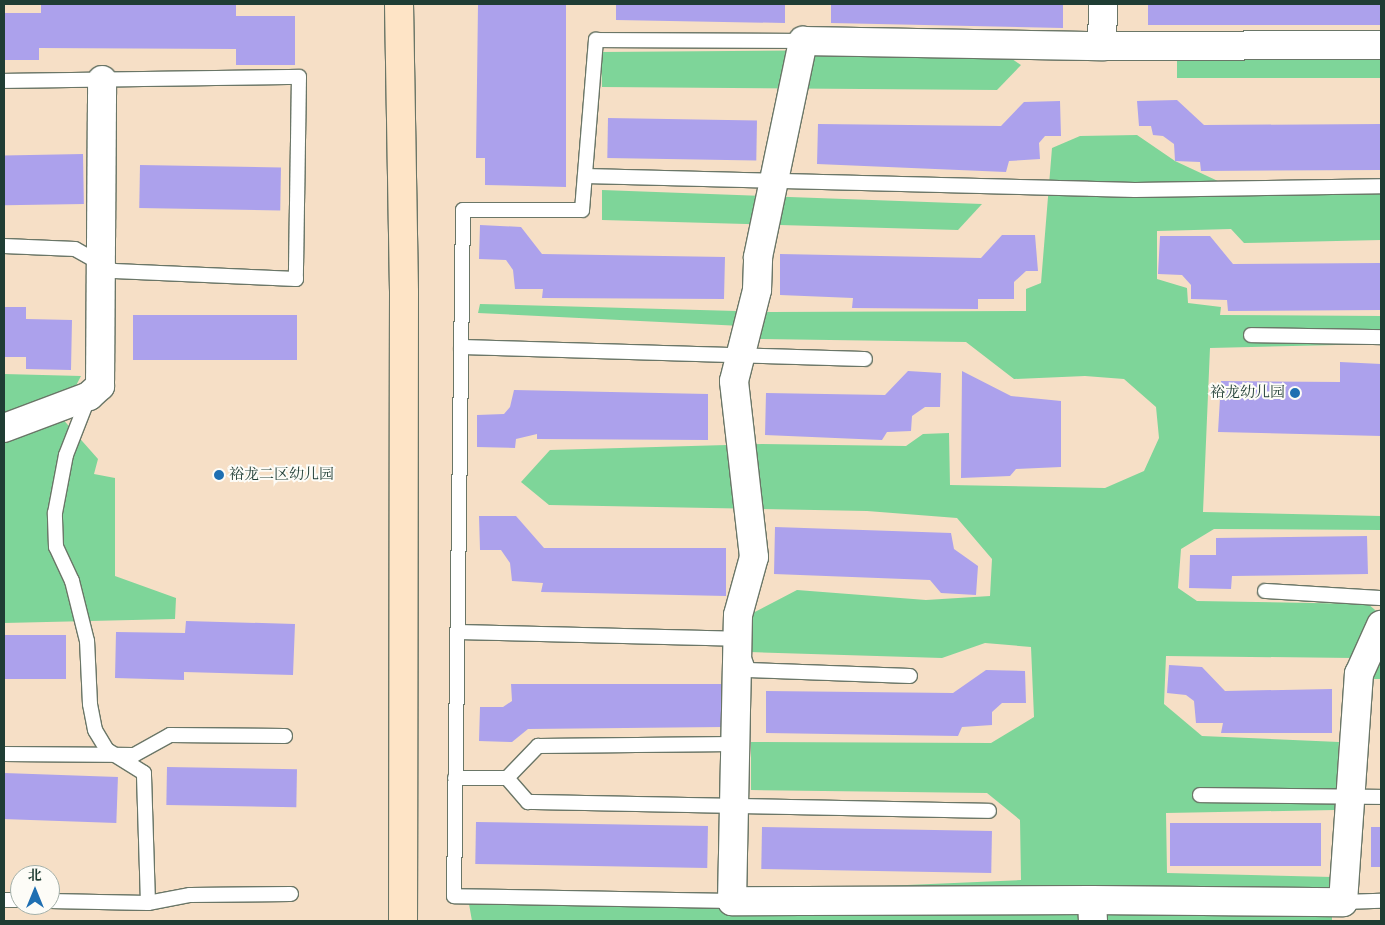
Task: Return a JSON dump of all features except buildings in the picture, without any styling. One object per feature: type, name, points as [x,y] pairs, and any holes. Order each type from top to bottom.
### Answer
[{"type":"street","points":[[399,4],[404,293],[403,921]]},
{"type":"street","points":[[1102,46],[1103,4]]},
{"type":"street","points":[[1381,45],[1102,46],[803,41],[776,180],[758,257],[757,290],[734,380],[736,421],[754,557],[738,614],[732,901],[1093,911],[1343,902],[1359,674],[1381,625]]},
{"type":"street","points":[[4,428],[89,396],[100,386],[102,80]]},
{"type":"lane","points":[[732,901],[454,896],[463,210],[582,210],[596,40],[803,41]]},
{"type":"lane","points":[[4,81],[299,77],[296,279],[114,272],[75,249],[4,246]]},
{"type":"lane","points":[[584,176],[1135,190],[1381,186]]},
{"type":"lane","points":[[1251,335],[1381,337]]},
{"type":"lane","points":[[461,347],[865,359]]},
{"type":"lane","points":[[89,396],[66,454],[55,513],[56,547],[72,581],[87,641],[90,704],[95,730],[107,750],[144,773],[148,902]]},
{"type":"lane","points":[[1265,591],[1381,598]]},
{"type":"lane","points":[[458,632],[737,639],[748,670],[910,676]]},
{"type":"lane","points":[[4,754],[134,755],[170,735],[285,736]]},
{"type":"lane","points":[[455,778],[507,778],[538,746],[735,744]]},
{"type":"lane","points":[[507,778],[528,802],[989,811]]},
{"type":"lane","points":[[1200,795],[1381,797]]},
{"type":"lane","points":[[60,901],[148,902],[190,895],[291,894]]},
{"type":"lane","points":[[1343,902],[1381,901]]},
{"type":"green space","points":[[997,49],[1021,65],[997,90],[602,87],[601,52]]},
{"type":"green space","points":[[1177,51],[1381,51],[1381,78],[1177,78]]},
{"type":"green space","points":[[1137,135],[1175,161],[1235,189],[1381,192],[1381,240],[1244,243],[1231,229],[1157,231],[1157,279],[1187,288],[1188,303],[1221,307],[1220,315],[1381,316],[1381,344],[1210,348],[1203,512],[1381,516],[1381,530],[1214,529],[1181,549],[1178,588],[1197,601],[1368,604],[1381,615],[1381,679],[1371,679],[1353,658],[1166,656],[1164,704],[1202,736],[1339,742],[1335,810],[1166,813],[1167,873],[1332,877],[1332,921],[472,921],[469,904],[1021,880],[1020,820],[987,793],[751,790],[751,742],[991,743],[1034,717],[1031,647],[985,643],[942,658],[750,652],[749,615],[797,590],[926,600],[990,596],[992,559],[957,518],[867,511],[549,505],[521,482],[550,450],[762,444],[906,446],[923,434],[949,433],[950,485],[1105,488],[1144,471],[1159,438],[1156,407],[1124,379],[1085,376],[1014,379],[966,342],[760,339],[762,327],[478,313],[480,304],[771,312],[1026,311],[1026,289],[1041,283],[1052,148],[1080,136]]},
{"type":"green space","points":[[602,190],[982,204],[958,230],[602,220]]},
{"type":"green space","points":[[4,374],[81,376],[60,416],[98,459],[94,474],[115,478],[115,576],[176,598],[175,619],[4,623]]},
{"type":"place","name":"裕龙幼儿园","points":[[1295,393]]},
{"type":"place","name":"裕龙二区幼儿园","points":[[219,475]]}]
